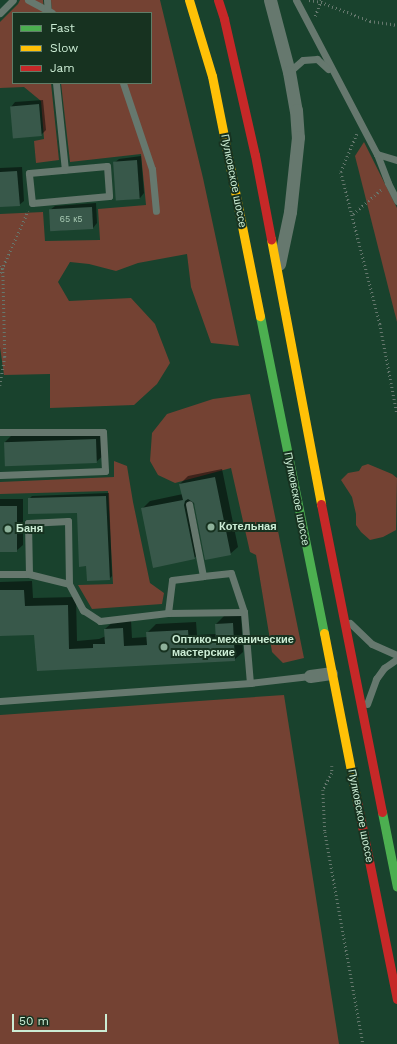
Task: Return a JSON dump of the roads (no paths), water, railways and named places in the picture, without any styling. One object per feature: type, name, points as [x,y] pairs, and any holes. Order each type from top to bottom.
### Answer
[{"type":"highway","name":"Пулковское шоссе","points":[[189,0],[212,76],[397,999]]},
{"type":"highway","name":"Пулковское шоссе","points":[[218,0],[224,19],[255,155],[278,269],[342,616],[397,887]]},
{"type":"street","name":"Пулковское шоссе","points":[[270,0],[290,72],[296,110],[298,137],[290,212],[278,269]]},
{"type":"street","points":[[310,676],[331,673]]},
{"type":"lane","points":[[0,13],[13,0]]},
{"type":"lane","points":[[28,0],[50,12]]},
{"type":"lane","points":[[47,0],[50,12]]},
{"type":"lane","points":[[296,0],[333,73],[377,154],[388,183],[397,201]]},
{"type":"lane","points":[[290,72],[303,60],[317,59],[333,73]]},
{"type":"lane","points":[[56,84],[65,170]]},
{"type":"lane","points":[[123,84],[152,170],[156,211]]},
{"type":"lane","points":[[377,154],[397,160]]},
{"type":"lane","points":[[106,166],[109,196],[32,203],[29,173],[65,170],[106,166]]},
{"type":"lane","points":[[0,432],[103,432],[105,471],[0,475]]},
{"type":"lane","points":[[189,504],[203,576]]},
{"type":"lane","points":[[30,574],[28,523],[68,521],[69,584],[83,610],[100,621],[168,613],[244,612]]},
{"type":"lane","points":[[168,613],[172,580],[231,573],[244,612],[250,683]]},
{"type":"lane","points":[[0,574],[30,574],[69,584]]},
{"type":"lane","points":[[342,616],[372,644],[397,655]]},
{"type":"lane","points":[[362,715],[376,679],[384,668],[397,659]]},
{"type":"lane","points":[[0,700],[250,683],[310,676]]},
{"type":"place","name":"Котельная","points":[[211,527]]},
{"type":"place","name":"Баня","points":[[8,529]]},
{"type":"place","name":"Оптико-механические мастерские","points":[[164,647]]}]
